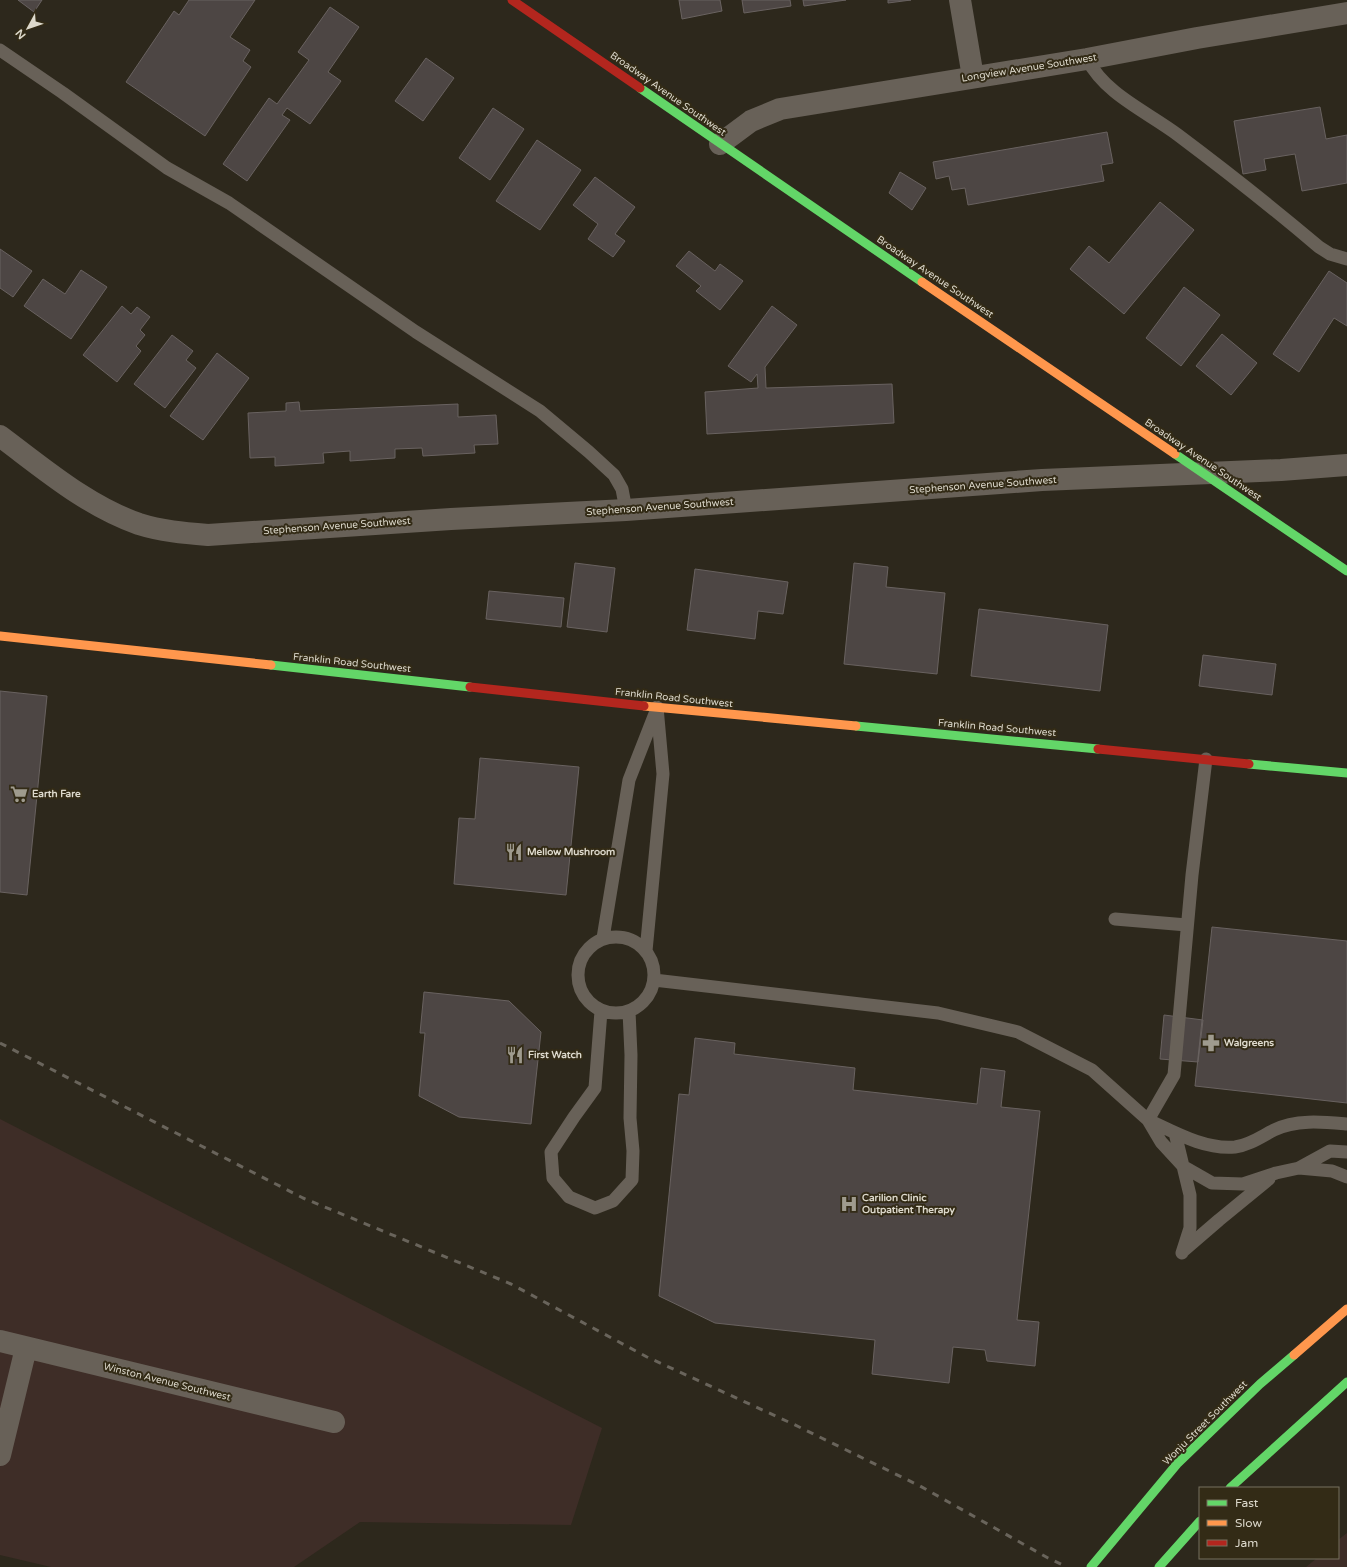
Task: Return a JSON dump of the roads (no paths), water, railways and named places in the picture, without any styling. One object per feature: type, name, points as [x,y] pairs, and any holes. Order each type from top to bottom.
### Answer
[{"type":"main road","name":"Broadway Avenue Southwest","points":[[512,0],[720,144],[1347,571]]},
{"type":"main road","name":"Franklin Road Southwest","points":[[0,636],[657,707],[1347,773]]},
{"type":"main road","name":"Wonju Street Southwest","points":[[1092,1567],[1177,1464],[1260,1384],[1347,1309]]},
{"type":"main road","points":[[1231,1487],[1298,1424],[1347,1382]]},
{"type":"main road","points":[[1159,1567],[1199,1522]]},
{"type":"street","points":[[960,0],[973,77]]},
{"type":"street","name":"Longview Avenue Southwest","points":[[720,144],[752,121],[780,109],[1087,59],[1197,38],[1347,13]]},
{"type":"street","name":"Stephenson Avenue Southwest","points":[[0,436],[58,479],[103,509],[139,524],[177,533],[208,535],[459,518],[626,510],[1042,480],[1203,474],[1347,465]]},
{"type":"street","name":"Winston Avenue Southwest","points":[[0,1341],[334,1422]]},
{"type":"street","points":[[0,1455],[26,1348]]},
{"type":"lane","points":[[0,50],[63,93],[167,168],[229,203],[416,332],[540,411],[614,475],[622,489],[626,510]]},
{"type":"lane","points":[[1087,59],[1091,68],[1110,89],[1176,133],[1241,182],[1319,247],[1330,254],[1347,259]]},
{"type":"lane","points":[[603,938],[629,780],[657,707]]},
{"type":"lane","points":[[646,950],[663,774],[657,707]]},
{"type":"lane","points":[[1148,1120],[1174,1075],[1192,875],[1206,759]]},
{"type":"lane","points":[[1115,919],[1187,925]]},
{"type":"lane","points":[[619,936],[634,941],[646,950],[653,964],[654,980],[650,993],[641,1004],[629,1011],[615,1014],[601,1011],[588,1002],[580,989],[577,974],[581,959],[590,946],[603,938],[619,936]]},
{"type":"lane","points":[[654,980],[938,1013],[1018,1032],[1092,1070],[1148,1120],[1175,1133],[1211,1146],[1235,1147],[1257,1140],[1275,1129],[1295,1123],[1347,1124]]},
{"type":"lane","points":[[601,1011],[595,1088],[551,1152],[553,1178],[569,1197],[595,1208],[613,1201],[632,1180],[633,1151],[630,1118],[631,1054],[629,1011]]},
{"type":"lane","points":[[1148,1120],[1161,1142],[1184,1168],[1212,1183],[1243,1184],[1276,1173],[1299,1168],[1330,1151],[1347,1152]]},
{"type":"lane","points":[[1175,1133],[1190,1195],[1190,1228],[1182,1253],[1276,1173]]},
{"type":"lane","points":[[1299,1168],[1332,1171],[1347,1177]]},
{"type":"railway","points":[[0,1043],[303,1198],[511,1284],[647,1357],[793,1424],[920,1486],[1048,1558],[1067,1567]]},
{"type":"place","name":"Earth Fare","points":[[19,794]]},
{"type":"place","name":"Mellow Mushroom","points":[[514,852]]},
{"type":"place","name":"Walgreens","points":[[1211,1043]]},
{"type":"place","name":"First Watch","points":[[515,1055]]},
{"type":"place","name":"Carilion Clinic Outpatient Therapy","points":[[849,1204]]}]
